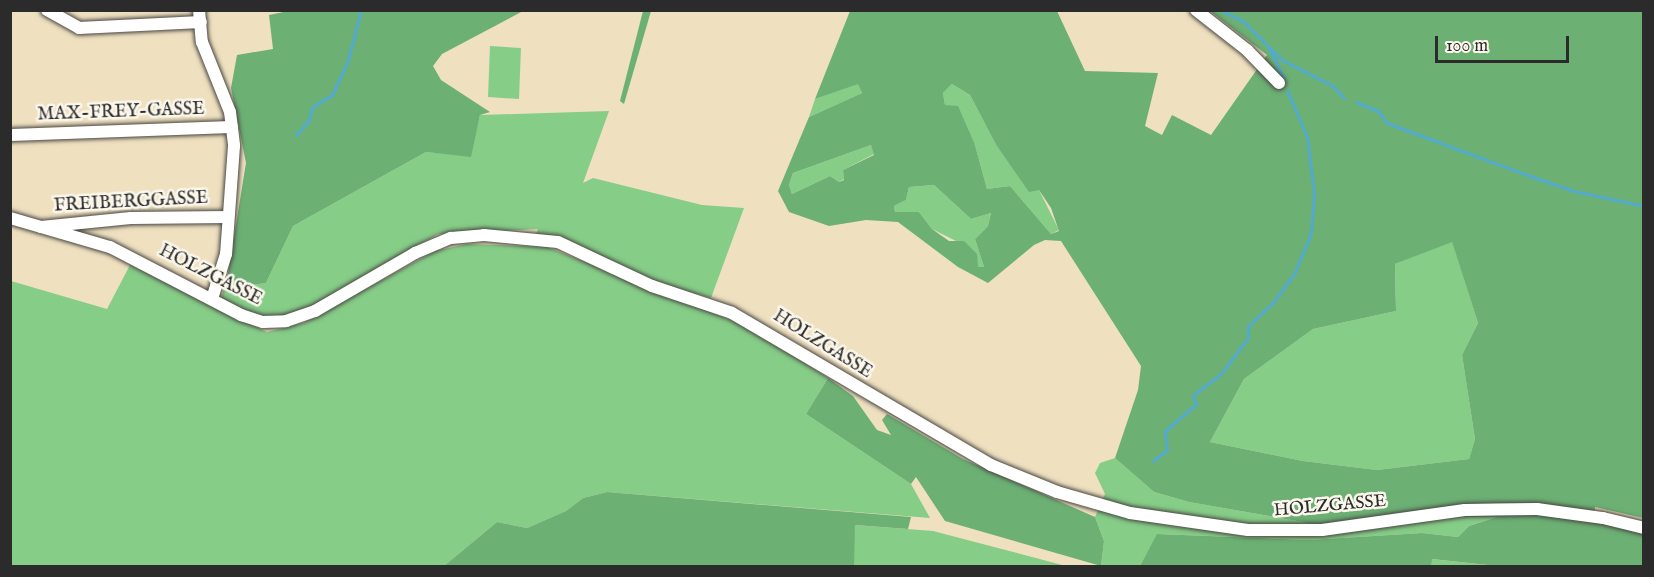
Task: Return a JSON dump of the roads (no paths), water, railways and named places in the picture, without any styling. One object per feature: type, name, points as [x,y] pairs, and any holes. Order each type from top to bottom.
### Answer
[{"type":"street","points":[[47,10],[79,28],[200,16],[206,55],[227,101],[232,127],[224,266],[212,299]]},
{"type":"street","points":[[1196,10],[1247,50],[1279,83]]},
{"type":"street","name":"MAX-FREY-GASSE","points":[[10,135],[232,127]]},
{"type":"street","name":"FREIBERGGASSE","points":[[36,228],[98,221],[228,217]]},
{"type":"street","name":"HOLZGASSE","points":[[10,218],[36,228],[97,243],[148,264],[253,320],[286,321],[315,311],[415,253],[451,238],[484,235],[542,238],[585,252],[662,290],[732,313],[991,465],[1057,492],[1130,513],[1248,530],[1322,530],[1465,510],[1537,509],[1603,518],[1644,528]]},
{"type":"street","points":[[97,243],[98,221]]},
{"type":"waterway","points":[[296,135],[309,120],[312,107],[332,95],[348,60],[361,10]]},
{"type":"waterway","points":[[1221,10],[1243,21],[1282,60],[1333,86],[1344,98]]},
{"type":"waterway","points":[[1268,46],[1284,79]]},
{"type":"waterway","points":[[1153,461],[1167,450],[1165,431],[1196,404],[1193,395],[1220,375],[1248,338],[1248,326],[1272,304],[1295,272],[1311,233],[1314,193],[1307,137],[1287,90]]},
{"type":"waterway","points":[[1356,102],[1378,111],[1386,122],[1395,126],[1533,177],[1574,191],[1644,206]]}]
